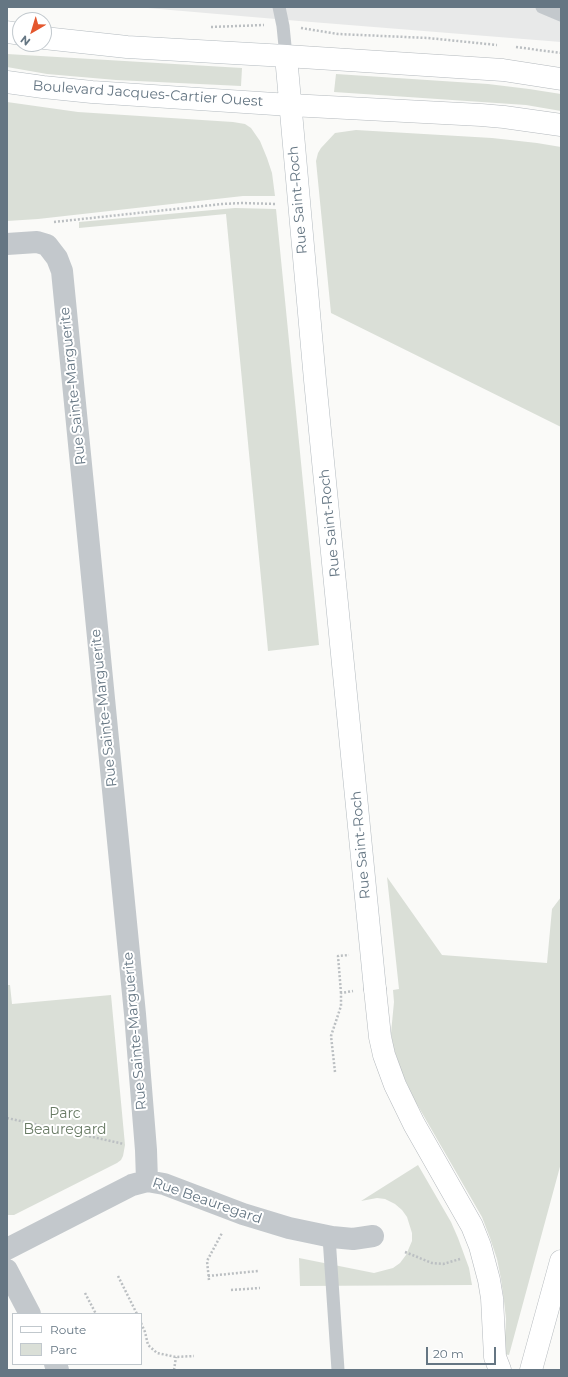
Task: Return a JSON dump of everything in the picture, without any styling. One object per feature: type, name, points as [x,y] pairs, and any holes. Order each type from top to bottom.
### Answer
[{"type":"main road","points":[[52,39],[127,47],[503,70],[561,79]]},
{"type":"main road","name":"Rue Saint-Roch","points":[[286,56],[365,990],[380,1037],[386,1062],[395,1085],[411,1118],[469,1220],[480,1246],[491,1292],[494,1316],[495,1357],[500,1370]]},
{"type":"main road","name":"Boulevard Jacques-Cartier Ouest","points":[[7,82],[92,92],[504,117],[561,125]]},
{"type":"main road","points":[[532,1370],[561,1261]]},
{"type":"street","points":[[7,244],[37,242],[46,234]]},
{"type":"street","name":"Rue Sainte-Marguerite","points":[[46,234],[47,246],[54,253],[62,271],[135,1014],[146,1150],[147,1181]]},
{"type":"street","name":"Rue Beauregard","points":[[7,1249],[132,1185],[147,1181],[164,1184],[258,1219],[330,1237],[353,1239],[373,1236]]},
{"type":"street","points":[[7,1270],[29,1313]]},
{"type":"lane","points":[[279,7],[284,32],[286,56]]},
{"type":"lane","points":[[542,7],[561,15]]},
{"type":"lane","points":[[330,1237],[338,1370]]},
{"type":"path","points":[[255,25],[261,24]]},
{"type":"path","points":[[301,28],[338,34],[428,38],[504,45]]},
{"type":"path","points":[[511,46],[561,53]]},
{"type":"path","points":[[46,234],[60,221],[222,204],[279,204]]},
{"type":"path","points":[[335,1072],[331,1036],[341,1006],[338,956],[353,955]]},
{"type":"path","points":[[341,993],[365,990]]},
{"type":"path","points":[[7,1118],[129,1146]]},
{"type":"path","points":[[209,1280],[207,1261],[222,1233]]},
{"type":"path","points":[[405,1252],[432,1263],[443,1264],[463,1258]]},
{"type":"path","points":[[208,1276],[258,1271]]},
{"type":"path","points":[[118,1276],[136,1313]]},
{"type":"path","points":[[231,1290],[260,1288]]},
{"type":"path","points":[[85,1292],[96,1313]]},
{"type":"path","points":[[142,1325],[148,1345],[157,1352],[176,1358],[194,1356]]},
{"type":"path","points":[[174,1370],[176,1358]]},
{"type":"shaded area","points":[[136,7],[561,7],[561,42],[299,21]]},
{"type":"green space","points":[[7,54],[242,68],[241,86],[116,80],[47,74],[7,67]]},
{"type":"green space","points":[[336,74],[488,84],[561,94],[561,111],[526,105],[334,92]]},
{"type":"green space","points":[[7,102],[78,112],[245,124],[251,128],[260,141],[272,173],[275,196],[243,196],[38,219],[7,221]]},
{"type":"green space","points":[[356,130],[492,138],[561,147],[561,427],[331,313],[316,161],[321,148],[335,133]]},
{"type":"green space","points":[[235,208],[276,209],[319,645],[268,651],[226,214],[79,228],[79,222]]},
{"type":"green space","points":[[387,877],[442,955],[547,963],[552,909],[561,897],[561,1163],[509,1355],[504,1354],[506,1319],[504,1301],[497,1259],[490,1238],[482,1217],[414,1099],[402,1073],[393,1046],[391,1033],[394,1002],[393,990],[399,989]]},
{"type":"green space","name":"Parc Beauregard","points":[[7,985],[10,985],[12,1004],[111,995],[125,1145],[123,1156],[117,1163],[14,1215],[7,1215]]},
{"type":"green space","points":[[418,1165],[451,1222],[469,1268],[472,1285],[300,1286],[299,1258],[374,1273],[393,1268],[400,1263],[406,1255],[412,1241],[412,1233],[407,1217],[395,1204],[385,1199],[377,1198],[361,1201]]}]
